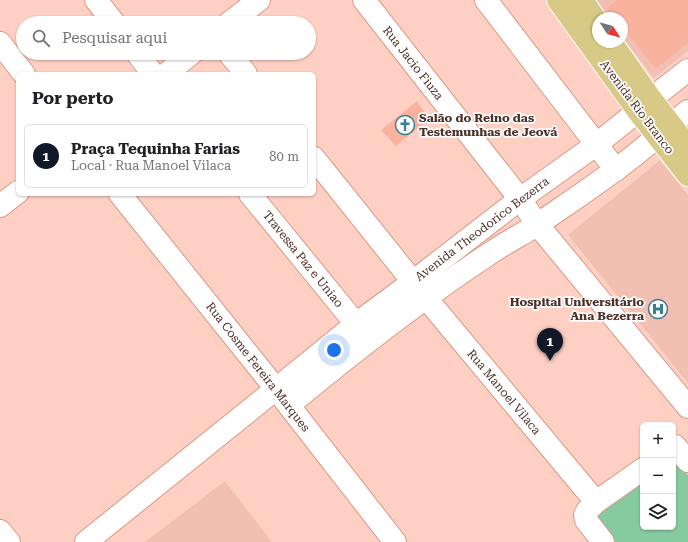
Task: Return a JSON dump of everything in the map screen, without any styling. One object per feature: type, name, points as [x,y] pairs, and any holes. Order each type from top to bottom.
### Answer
[{"type":"main road","name":"Avenida Rio Branco","points":[[558,0],[664,130],[688,175]]},
{"type":"main road","points":[[582,0],[592,14]]},
{"type":"main road","name":"Avenida Rio Branco","points":[[614,48],[644,105]]},
{"type":"main road","name":"Avenida Rio Branco","points":[[664,130],[688,146]]},
{"type":"street","points":[[96,0],[109,16]]},
{"type":"street","points":[[239,16],[259,0]]},
{"type":"street","name":"Rua Jacio Fiuza","points":[[364,0],[520,199],[537,224],[688,407]]},
{"type":"street","points":[[486,0],[616,170]]},
{"type":"street","points":[[0,43],[22,72]]},
{"type":"street","points":[[142,60],[151,72]]},
{"type":"street","points":[[168,72],[183,60]]},
{"type":"street","points":[[235,60],[244,72]]},
{"type":"street","name":"Avenida Theodorico Bezerra","points":[[282,397],[334,368],[520,199],[597,144],[688,70]]},
{"type":"street","name":"Avenida Theodorico Bezerra","points":[[282,397],[356,324],[492,252],[537,224],[616,170],[688,111]]},
{"type":"street","name":"Rua Manoel Vilaca","points":[[316,160],[592,505]]},
{"type":"street","points":[[0,206],[16,194]]},
{"type":"street","name":"Rua Cosme Fereira Marques","points":[[122,196],[282,397],[395,542]]},
{"type":"street","name":"Travessa Paz e Uniao","points":[[252,196],[356,324]]},
{"type":"street","points":[[86,542],[282,397]]},
{"type":"street","points":[[603,542],[586,520],[585,515],[592,505],[640,471]]},
{"type":"street","points":[[0,531],[9,542]]},
{"type":"shaded area","points":[[592,0],[688,0],[688,51],[654,78],[628,45],[628,12],[602,12]]},
{"type":"shaded area","name":"Hospital Universitário Ana Bezerra","points":[[660,160],[688,195],[688,383],[568,235]]},
{"type":"shaded area","points":[[225,481],[272,542],[145,542]]},
{"type":"green space","points":[[676,461],[688,475],[688,542],[615,542],[595,517],[640,483],[640,530],[676,530]]},
{"type":"building","points":[[617,0],[688,0],[688,43],[656,69],[628,34],[628,12],[610,12],[607,8]]},
{"type":"building","name":"Salão do Reino das Testemunhas de Jeová","points":[[417,101],[429,119],[396,146],[381,130]]},
{"type":"place","name":"Salão do Reino das Testemunhas de Jeová","points":[[405,125]]},
{"type":"place","name":"Hospital Universitário Ana Bezerra","points":[[658,309]]},
{"type":"place","name":"Praça Tequinha Farias","points":[[550,361]]}]
